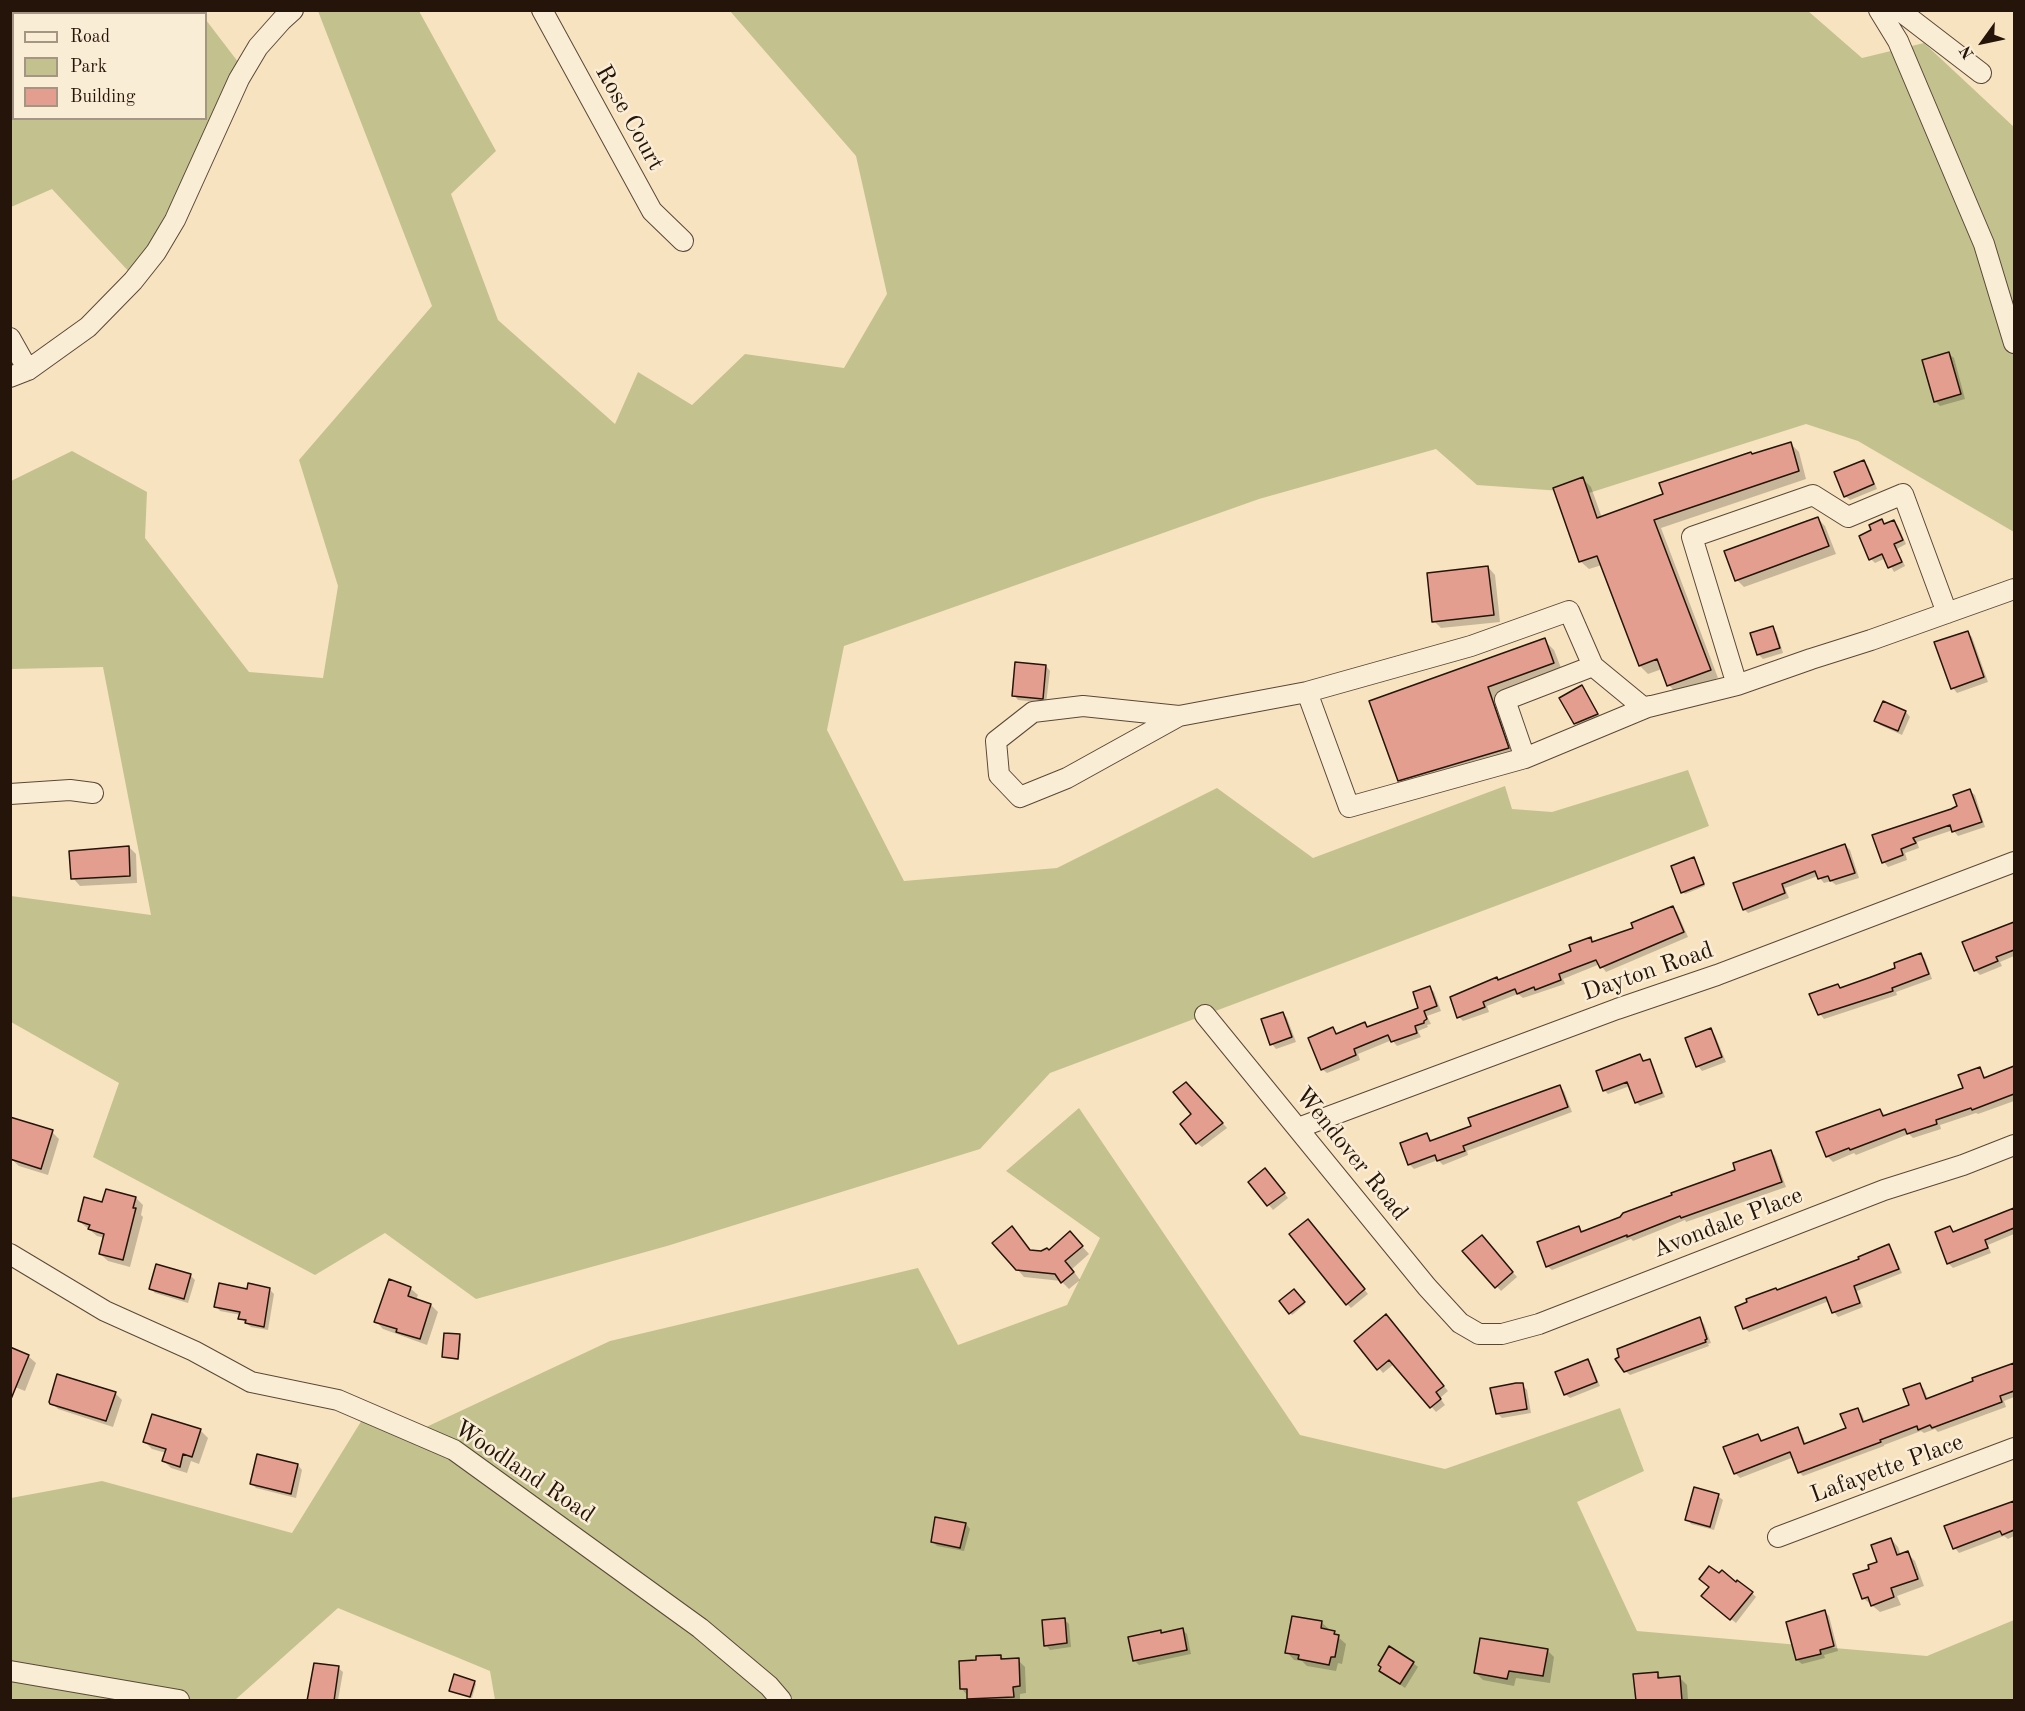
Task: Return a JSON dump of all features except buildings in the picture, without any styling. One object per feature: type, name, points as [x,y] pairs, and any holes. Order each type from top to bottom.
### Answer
[{"type":"street","points":[[10,338],[19,374],[88,327],[133,281],[156,252],[175,220],[239,79],[258,48],[293,10]]},
{"type":"street","name":"Rose Court","points":[[542,10],[652,211],[684,241]]},
{"type":"street","points":[[1879,10],[1898,41],[1984,244],[2014,343]]},
{"type":"street","points":[[1899,10],[1981,73]]},
{"type":"street","points":[[1737,685],[1692,537],[1813,495],[1848,517],[1903,494],[1947,613]]},
{"type":"street","points":[[1179,716],[1067,778],[1020,797],[999,775],[996,741],[1034,712],[1083,706],[1179,716],[1307,692],[1471,646],[1569,611],[1593,666],[1644,708],[1737,685],[2014,590]]},
{"type":"street","points":[[1525,758],[1505,699],[1593,666]]},
{"type":"street","points":[[1307,692],[1349,807],[1525,758],[1650,706]]},
{"type":"street","points":[[10,794],[70,790],[93,793]]},
{"type":"street","name":"Dayton Road","points":[[1298,1128],[1617,1009],[1717,975],[2014,862]]},
{"type":"street","name":"Wendover Road","points":[[1205,1015],[1427,1287],[1460,1323]]},
{"type":"street","name":"Avondale Place","points":[[1460,1323],[1479,1334],[1502,1334],[1539,1324],[1884,1190],[1963,1165],[2014,1145]]},
{"type":"street","name":"Woodland Road","points":[[10,1254],[105,1311],[194,1352],[251,1382],[338,1400],[454,1450],[700,1628],[769,1686],[781,1701]]},
{"type":"street","name":"Lafayette Place","points":[[1778,1537],[2014,1448]]},
{"type":"street","points":[[10,1671],[179,1701]]},
{"type":"green space","points":[[11,11],[198,11],[12,12],[12,120],[207,120],[207,21],[245,71],[132,275],[52,189],[11,207]]},
{"type":"green space","points":[[318,11],[419,11],[496,151],[451,194],[498,320],[615,424],[638,372],[692,405],[745,354],[844,368],[887,294],[856,156],[730,11],[1808,11],[1862,58],[1924,43],[2014,127],[2014,532],[1858,441],[1806,424],[1589,493],[1477,485],[1436,449],[1259,499],[844,646],[827,730],[904,881],[1057,868],[1217,788],[1313,858],[1505,786],[1512,809],[1552,812],[1688,770],[1709,826],[1050,1073],[980,1149],[667,1246],[476,1299],[385,1233],[315,1275],[93,1157],[119,1083],[11,1022],[11,896],[151,915],[103,667],[11,669],[11,481],[72,451],[147,492],[145,538],[249,672],[323,678],[338,586],[299,460],[432,306]]},
{"type":"green space","points":[[1079,1108],[1300,1435],[1445,1469],[1620,1408],[1644,1471],[1577,1502],[1637,1631],[1927,1656],[2014,1620],[2014,1700],[495,1700],[490,1671],[338,1608],[235,1700],[11,1700],[11,1498],[102,1481],[292,1533],[370,1407],[422,1429],[610,1341],[918,1268],[958,1345],[1067,1305],[1100,1238],[1006,1171]]}]
